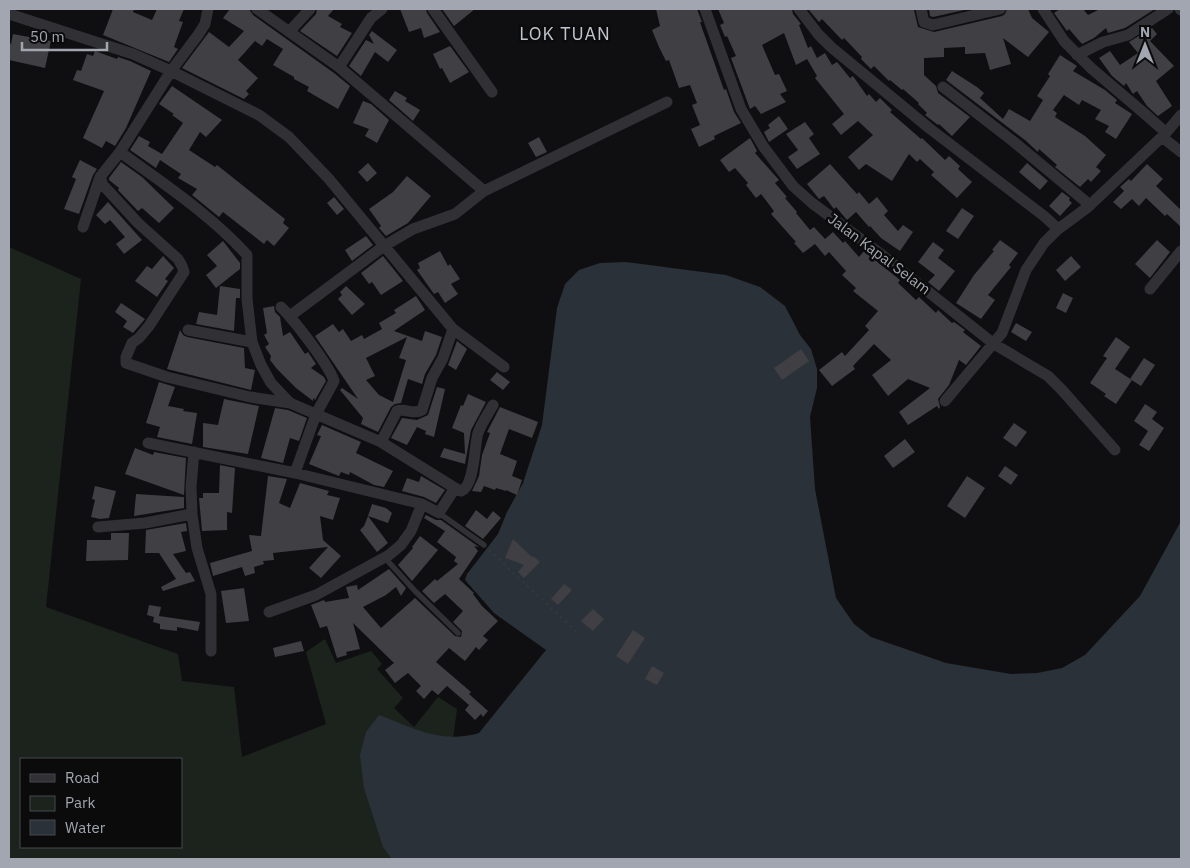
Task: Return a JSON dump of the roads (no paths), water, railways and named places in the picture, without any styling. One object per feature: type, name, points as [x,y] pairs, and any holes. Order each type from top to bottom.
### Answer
[{"type":"street","points":[[83,227],[100,177],[120,152],[171,70],[198,35],[205,24],[208,9]]},
{"type":"street","points":[[257,9],[339,67],[484,191]]},
{"type":"street","points":[[289,32],[310,9]]},
{"type":"street","points":[[339,67],[371,18],[382,9]]},
{"type":"street","points":[[433,9],[492,92]]},
{"type":"street","name":"Jalan Kapal Selam","points":[[705,9],[741,110],[763,146],[793,186],[812,203],[882,255],[994,344],[1048,376],[1115,450]]},
{"type":"street","points":[[799,9],[818,34],[831,47],[929,128],[1057,228]]},
{"type":"street","points":[[921,9],[924,22],[934,25],[1000,9]]},
{"type":"street","points":[[1045,9],[1064,41],[1077,55],[1161,131],[1181,152]]},
{"type":"street","points":[[1077,55],[1103,42],[1128,35],[1168,9]]},
{"type":"street","points":[[9,14],[133,54],[171,70],[259,115],[289,137],[329,179],[454,329],[504,367]]},
{"type":"street","points":[[943,87],[1014,142],[1083,201]]},
{"type":"street","points":[[290,316],[384,246],[413,229],[455,214],[484,191],[667,102]]},
{"type":"street","points":[[945,401],[1002,332],[1026,270],[1044,243],[1083,201],[1181,115]]},
{"type":"street","points":[[120,152],[213,222],[247,255],[247,299],[252,342],[261,365],[271,383],[290,403]]},
{"type":"street","points":[[100,177],[103,185],[138,223],[178,259],[184,272],[148,326],[139,338],[132,343],[126,357],[126,363],[130,366],[250,397],[290,403],[382,442],[461,491],[465,488],[474,465],[478,431],[493,405]]},
{"type":"street","points":[[1150,289],[1181,251]]},
{"type":"street","points":[[282,307],[314,349],[334,381],[316,414],[295,473]]},
{"type":"street","points":[[382,442],[397,411],[417,413],[422,410],[432,378],[443,358],[454,329]]},
{"type":"street","points":[[188,330],[252,342]]},
{"type":"street","points":[[148,443],[295,473],[422,504],[439,513],[455,488]]},
{"type":"street","points":[[194,452],[191,487],[192,514],[197,548],[211,594],[211,651]]},
{"type":"street","points":[[270,612],[316,595],[385,558],[401,545],[411,531],[422,504]]},
{"type":"street","points":[[98,527],[145,523],[192,514]]},
{"type":"lane","points":[[439,513],[484,545]]},
{"type":"lane","points":[[385,558],[415,591],[458,633]]},
{"type":"water","points":[[626,262],[726,275],[760,287],[785,306],[800,335],[811,349],[817,369],[817,388],[810,417],[815,489],[836,598],[854,624],[871,637],[946,663],[1011,674],[1037,673],[1062,668],[1085,655],[1140,596],[1181,521],[1181,859],[392,859],[383,847],[364,788],[360,755],[366,732],[379,715],[440,736],[465,736],[479,733],[546,650],[494,613],[465,580],[467,574],[498,534],[507,512],[523,483],[542,425],[557,308],[565,284],[579,270],[600,263]]},
{"type":"district","name":"LOK TUAN","points":[[565,34]]}]
